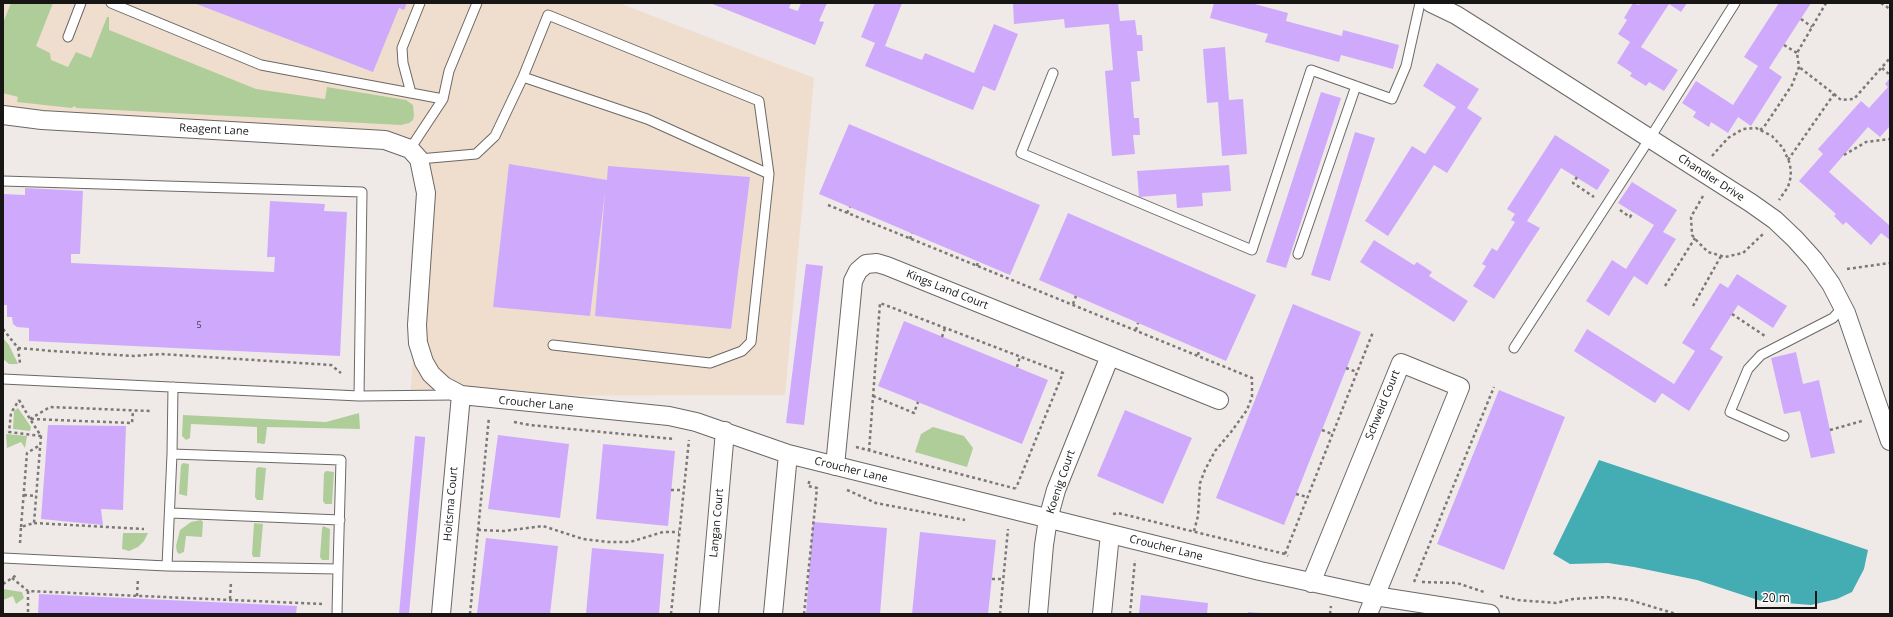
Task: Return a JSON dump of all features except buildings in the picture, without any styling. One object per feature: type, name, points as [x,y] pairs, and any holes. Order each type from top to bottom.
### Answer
[{"type":"street","name":"Chandler Drive","points":[[1431,3],[1456,15],[1708,175],[1771,217],[1795,239],[1814,260],[1831,284],[1843,307],[1857,341],[1880,416],[1890,441]]},
{"type":"street","name":"Reagent Lane","points":[[3,115],[42,120],[385,140],[415,154]]},
{"type":"street","name":"Croucher Lane","points":[[415,154],[426,193],[417,326],[418,343],[424,362],[431,374],[444,386],[461,395],[669,416],[725,431],[788,454],[1311,583],[1433,609],[1490,614]]},
{"type":"street","name":"Kings Land Court","points":[[836,466],[853,281],[858,271],[866,264],[877,263],[886,266],[1219,400]]},
{"type":"street","name":"Koenig Court","points":[[1038,614],[1048,519],[1056,490],[1110,356]]},
{"type":"street","name":"Schweid Court","points":[[1311,583],[1401,363],[1460,387],[1375,596]]},
{"type":"street","name":"Hoitsma Court","points":[[441,614],[461,395]]},
{"type":"street","name":"Langan Court","points":[[709,614],[725,431]]},
{"type":"street","points":[[773,614],[788,454]]},
{"type":"street","points":[[1102,614],[1110,534]]},
{"type":"street","points":[[1368,614],[1375,596]]},
{"type":"lane","points":[[68,37],[81,3]]},
{"type":"lane","points":[[111,3],[261,65],[443,99]]},
{"type":"lane","points":[[411,93],[403,62],[402,48],[420,3]]},
{"type":"lane","points":[[477,3],[449,71],[443,99],[415,154],[476,154],[495,136],[523,77],[548,15],[759,101],[768,174],[751,342],[742,351],[710,363],[553,345]]},
{"type":"lane","points":[[1053,73],[1021,153],[1252,250],[1311,70],[1392,99],[1406,66],[1420,3]]},
{"type":"lane","points":[[1514,348],[1650,138],[1735,3]]},
{"type":"lane","points":[[523,77],[647,119],[768,174]]},
{"type":"lane","points":[[1298,254],[1356,86]]},
{"type":"lane","points":[[3,181],[362,192],[359,396]]},
{"type":"lane","points":[[1784,436],[1730,412],[1748,369],[1761,355],[1833,318],[1843,307]]},
{"type":"lane","points":[[3,379],[359,396],[461,395]]},
{"type":"lane","points":[[168,566],[171,512],[173,387]]},
{"type":"lane","points":[[172,454],[341,460],[337,614]]},
{"type":"lane","points":[[171,512],[340,520]]},
{"type":"lane","points":[[3,558],[168,566],[338,569]]},
{"type":"path","points":[[1760,130],[1764,127],[1792,85],[1799,67],[1797,53],[1826,3]]},
{"type":"path","points":[[1881,3],[1890,9]]},
{"type":"path","points":[[1800,19],[1812,27]]},
{"type":"path","points":[[1784,45],[1797,53]]},
{"type":"path","points":[[1799,67],[1842,100],[1854,99],[1890,58]]},
{"type":"path","points":[[1882,68],[1890,75]]},
{"type":"path","points":[[1788,160],[1834,94]]},
{"type":"path","points":[[1756,128],[1772,136],[1783,148],[1788,160],[1791,176],[1788,187],[1759,238],[1743,253],[1725,257],[1708,252],[1692,235],[1691,217],[1708,175],[1715,152],[1728,138],[1743,129],[1756,128]]},
{"type":"path","points":[[1844,155],[1866,142],[1890,140]]},
{"type":"path","points":[[847,213],[850,207]]},
{"type":"path","points":[[910,239],[912,233]]},
{"type":"path","points":[[1665,286],[1695,238]]},
{"type":"path","points":[[1693,306],[1721,256]]},
{"type":"path","points":[[977,266],[978,261]]},
{"type":"path","points":[[1847,269],[1890,263]]},
{"type":"path","points":[[1073,304],[1076,296]]},
{"type":"path","points":[[869,451],[880,303],[1063,373],[1016,488]]},
{"type":"path","points":[[1732,314],[1768,338],[1774,348]]},
{"type":"path","points":[[1136,330],[1138,323]]},
{"type":"path","points":[[942,337],[945,328]]},
{"type":"path","points":[[3,329],[18,348],[20,364]]},
{"type":"path","points":[[1285,554],[1373,332]]},
{"type":"path","points":[[18,348],[134,356],[161,354],[331,365],[342,373]]},
{"type":"path","points":[[1198,355],[1199,350]]},
{"type":"path","points":[[1017,367],[1020,356]]},
{"type":"path","points":[[1346,368],[1357,372]]},
{"type":"path","points":[[1414,582],[1494,387]]},
{"type":"path","points":[[873,396],[914,413],[918,402]]},
{"type":"path","points":[[34,523],[41,436],[19,400],[11,413],[9,432],[41,436]]},
{"type":"path","points":[[30,419],[50,407],[150,411]]},
{"type":"path","points":[[30,419],[132,423],[133,411]]},
{"type":"path","points":[[482,416],[496,418]]},
{"type":"path","points":[[1830,430],[1880,416]]},
{"type":"path","points":[[470,614],[489,417]]},
{"type":"path","points":[[510,421],[530,426],[681,439]]},
{"type":"path","points":[[1322,430],[1332,434]]},
{"type":"path","points":[[671,614],[688,440],[695,440]]},
{"type":"path","points":[[20,543],[27,453],[40,445]]},
{"type":"path","points":[[855,447],[1023,491]]},
{"type":"path","points":[[806,477],[816,480]]},
{"type":"path","points":[[804,614],[817,488],[808,486],[810,478]]},
{"type":"path","points":[[842,488],[876,504],[969,521]]},
{"type":"path","points":[[671,490],[683,490]]},
{"type":"path","points":[[1296,494],[1307,497]]},
{"type":"path","points":[[24,495],[36,496]]},
{"type":"path","points":[[1112,514],[1118,512],[1285,554],[1289,557]]},
{"type":"path","points":[[21,527],[34,523],[144,529]]},
{"type":"path","points":[[478,530],[504,531],[543,526],[583,538],[608,542],[630,542],[663,532],[679,532]]},
{"type":"path","points":[[1000,526],[1008,528],[1000,614]]},
{"type":"path","points":[[1130,614],[1135,557]]},
{"type":"path","points":[[3,584],[20,572]]},
{"type":"path","points":[[12,578],[28,591],[337,604]]},
{"type":"path","points":[[992,579],[1004,579]]},
{"type":"path","points":[[1408,582],[1457,583],[1486,592]]},
{"type":"path","points":[[28,591],[28,614]]},
{"type":"path","points":[[1493,594],[1518,600],[1550,602],[1607,597],[1630,600],[1676,614]]},
{"type":"shaded area","points":[[3,3],[619,3],[814,78],[785,395],[410,396],[426,193],[410,149],[3,118]]},
{"type":"green space","points":[[11,3],[53,3],[36,46],[50,53],[51,60],[68,67],[76,52],[91,58],[107,17],[109,17],[109,30],[256,89],[325,99],[327,87],[406,100],[413,105],[413,120],[409,123],[401,125],[77,108],[74,106],[72,108],[17,102],[18,97],[3,93],[3,23]]},
{"type":"green space","points":[[3,338],[9,345],[18,364],[9,364],[3,359]]},
{"type":"green space","points":[[18,408],[31,427],[30,431],[13,429],[14,411]]},
{"type":"green space","points":[[359,413],[360,429],[267,427],[264,444],[257,443],[257,427],[191,424],[190,438],[186,440],[182,436],[183,415],[326,422]]},
{"type":"green space","points":[[933,427],[964,436],[973,448],[967,467],[915,452],[921,434]]},
{"type":"green space","points":[[6,434],[27,436],[25,448],[21,442],[7,448]]},
{"type":"green space","points":[[183,463],[189,464],[187,496],[179,494],[181,465]]},
{"type":"green space","points":[[258,467],[266,468],[263,500],[257,500],[255,497],[256,469]]},
{"type":"green space","points":[[326,471],[334,472],[332,504],[325,504],[323,501],[324,473]]},
{"type":"green space","points":[[201,520],[203,522],[202,537],[186,536],[184,552],[179,554],[176,546],[180,530],[191,522]]},
{"type":"green space","points":[[254,523],[263,524],[260,557],[253,557],[252,554]]},
{"type":"green space","points":[[323,526],[330,529],[329,560],[322,560],[320,557]]},
{"type":"green space","points":[[123,533],[148,533],[144,541],[138,547],[129,551],[122,549]]},
{"type":"green space","points":[[3,589],[22,592],[24,598],[16,604],[13,596],[3,600]]},
{"type":"water","points":[[1599,460],[1868,550],[1864,569],[1852,592],[1837,599],[1811,605],[1761,601],[1697,580],[1634,567],[1608,563],[1570,564],[1553,554]]}]
